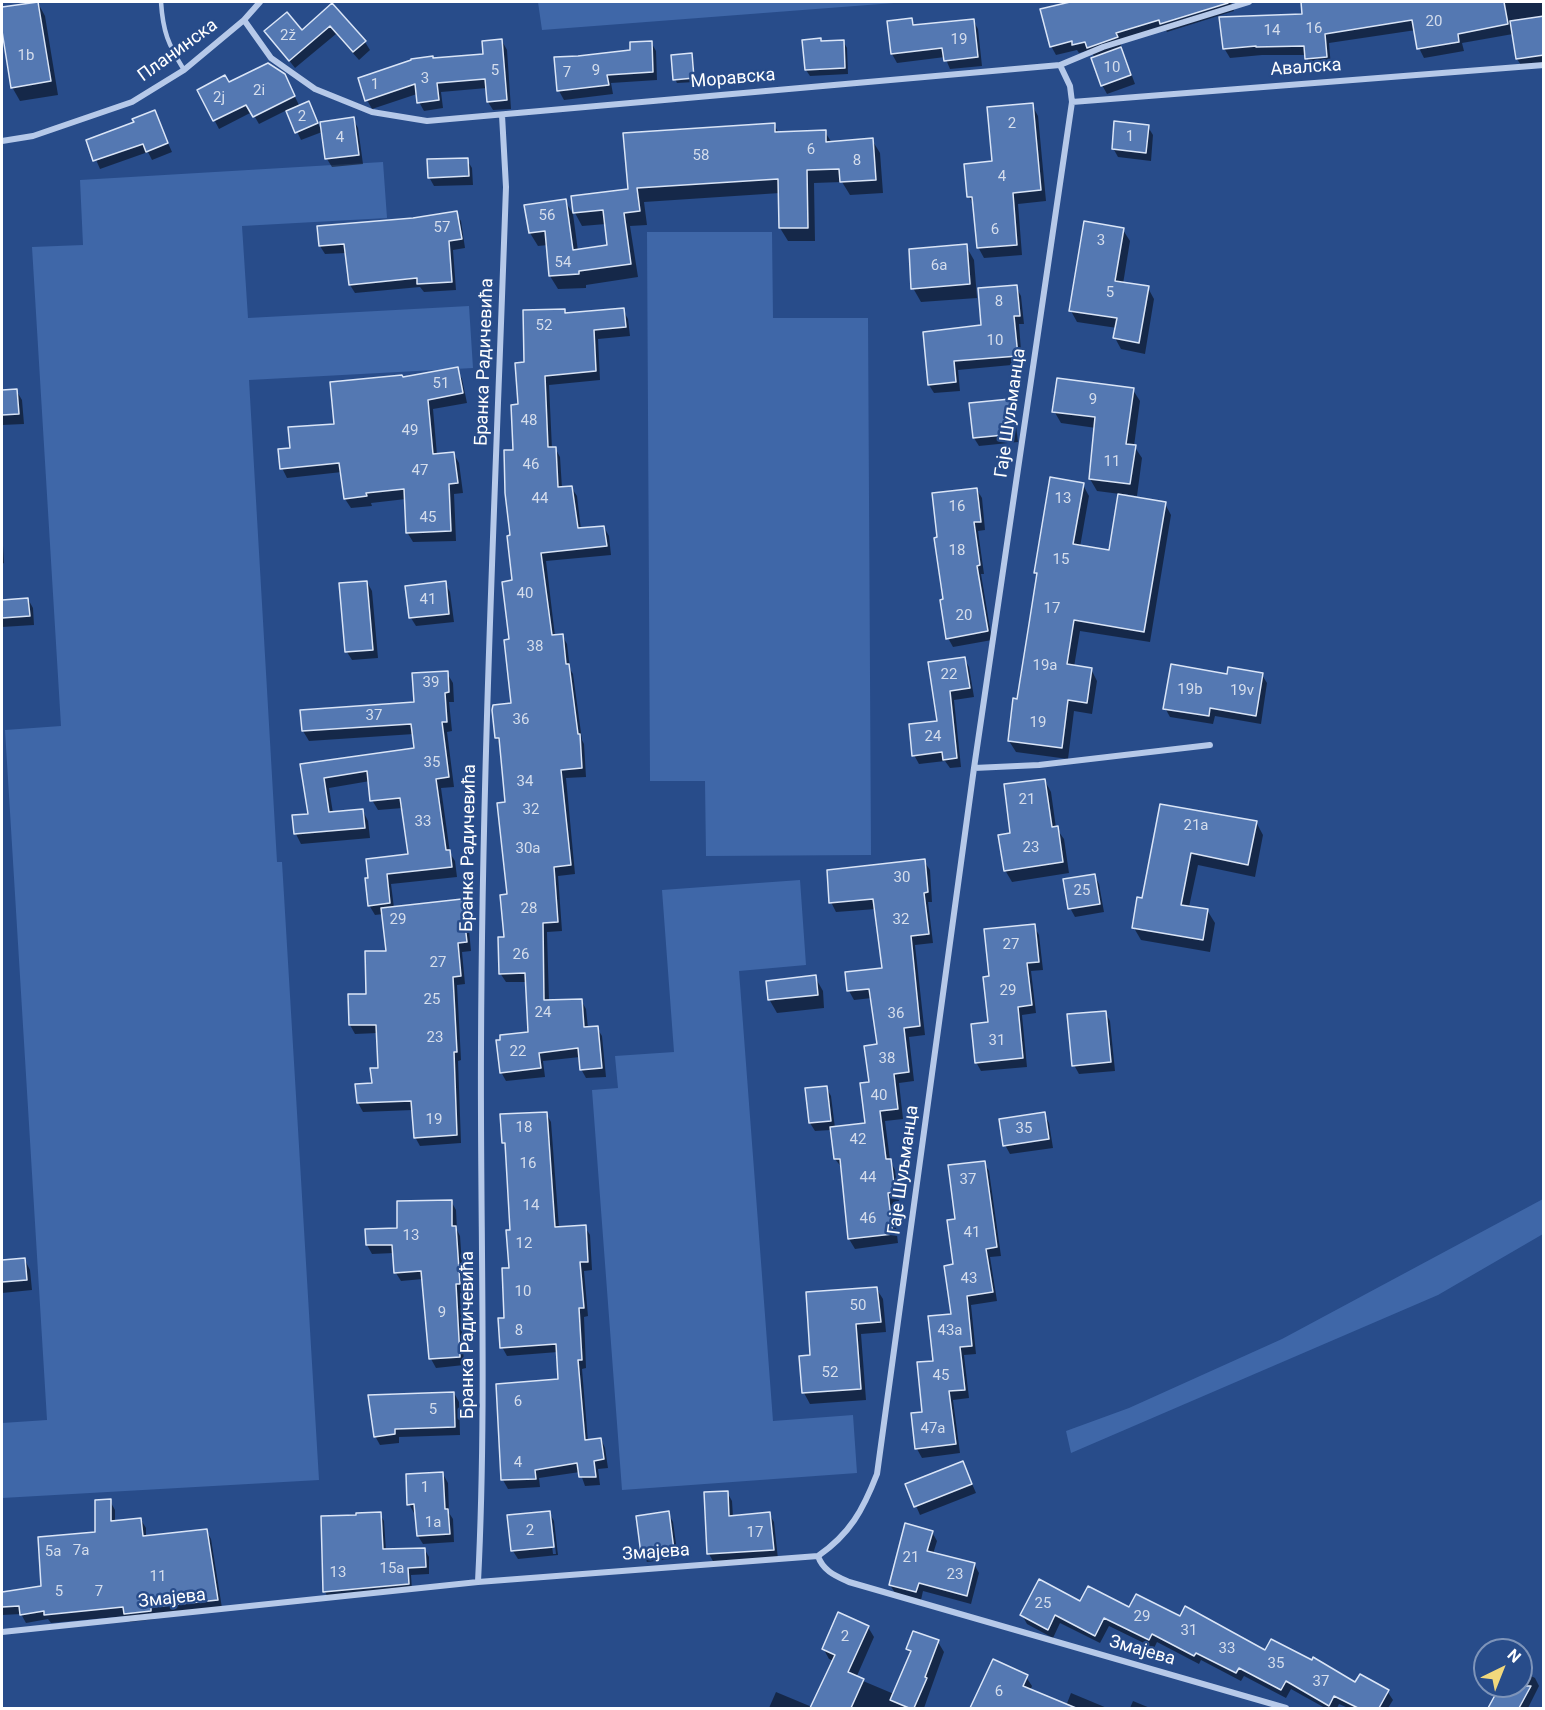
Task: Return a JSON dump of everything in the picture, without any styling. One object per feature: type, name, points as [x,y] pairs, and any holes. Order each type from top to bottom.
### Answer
[{"type":"street","name":"Планинска","points":[[2,141],[33,136],[132,102],[184,70],[244,20],[260,2]]},
{"type":"street","name":"Моравска","points":[[244,20],[271,58],[315,89],[372,112],[427,121],[1060,65],[1103,47],[1249,2]]},
{"type":"street","name":"Гаје Шуљманца","points":[[818,1556],[834,1545],[851,1526],[864,1507],[877,1474],[974,768],[1072,102],[1070,86],[1060,65]]},
{"type":"street","name":"Авалска","points":[[1072,102],[1544,65]]},
{"type":"street","name":"Бранка Радичевића","points":[[478,1582],[483,1386],[481,1036],[487,731],[506,187],[502,115]]},
{"type":"street","points":[[974,768],[1039,765],[1210,745]]},
{"type":"street","name":"Змајева","points":[[2,1632],[478,1582],[818,1556],[821,1564],[829,1572],[849,1582],[1286,1708]]},
{"type":"lane","points":[[161,2],[162,27],[184,70]]},
{"type":"shaded area","points":[[538,2],[907,2],[542,30]]},
{"type":"shaded area","points":[[383,162],[387,218],[242,226],[248,318],[469,306],[473,368],[249,380],[277,862],[282,862],[319,1480],[2,1498],[2,1423],[47,1420],[5,730],[61,726],[32,247],[83,245],[80,180]]},
{"type":"shaded area","points":[[647,232],[772,232],[773,318],[868,318],[871,855],[706,856],[705,781],[650,781]]},
{"type":"shaded area","points":[[800,880],[806,965],[739,971],[773,1421],[853,1415],[857,1473],[622,1490],[592,1090],[618,1088],[615,1056],[674,1052],[662,890]]},
{"type":"shaded area","points":[[1543,1199],[1543,1234],[1438,1295],[1071,1453],[1066,1431],[1129,1408],[1282,1339]]},
{"type":"building","points":[[38,2],[51,81],[11,88],[2,31],[2,7]]},
{"type":"building","points":[[1070,2],[1228,3],[1160,24],[1159,20],[1116,33],[1118,37],[1087,48],[1085,42],[1072,45],[1072,41],[1050,47],[1040,9]]},
{"type":"building","points":[[1301,2],[1504,2],[1508,24],[1458,34],[1459,42],[1417,49],[1412,20],[1325,34],[1327,57],[1305,59],[1304,46],[1223,49],[1219,17],[1302,14]]},
{"type":"building","points":[[332,3],[366,41],[353,52],[330,26],[289,61],[264,31],[287,12],[302,30]]},
{"type":"building","points":[[1544,16],[1544,55],[1516,59],[1510,21]]},
{"type":"building","points":[[912,18],[913,25],[974,19],[978,57],[944,61],[942,48],[891,54],[887,21]]},
{"type":"building","points":[[821,38],[821,41],[844,40],[845,68],[805,70],[802,40]]},
{"type":"building","points":[[502,39],[507,100],[487,102],[485,79],[437,83],[439,100],[417,103],[415,84],[365,101],[358,78],[411,59],[483,54],[482,41]]},
{"type":"building","points":[[652,41],[653,72],[607,75],[609,85],[557,91],[554,57],[630,50],[630,42]]},
{"type":"building","points":[[1121,47],[1131,75],[1101,86],[1091,58]]},
{"type":"building","points":[[692,53],[694,78],[673,80],[671,55]]},
{"type":"building","points":[[268,63],[285,74],[295,96],[253,117],[246,105],[213,121],[197,90],[225,75],[229,82]]},
{"type":"building","points":[[309,101],[318,123],[295,133],[286,111]]},
{"type":"building","points":[[1033,103],[1041,190],[1013,193],[1017,245],[977,248],[972,197],[967,197],[964,164],[992,161],[987,107]]},
{"type":"building","points":[[155,110],[168,143],[146,152],[143,144],[93,161],[86,140],[134,122],[132,119]]},
{"type":"building","points":[[354,117],[359,155],[325,159],[320,122]]},
{"type":"building","points":[[1114,121],[1149,125],[1146,153],[1112,149]]},
{"type":"building","points":[[775,123],[775,132],[826,130],[826,142],[873,138],[876,180],[840,182],[839,169],[807,170],[808,228],[779,228],[778,179],[637,188],[640,211],[624,213],[631,264],[579,271],[579,274],[549,276],[545,231],[529,233],[524,205],[566,199],[573,250],[607,245],[603,210],[573,213],[571,196],[628,189],[623,133]]},
{"type":"building","points":[[468,158],[469,176],[428,178],[427,159]]},
{"type":"building","points":[[457,211],[462,239],[449,241],[452,282],[417,284],[417,278],[349,285],[344,244],[319,246],[317,226],[413,218]]},
{"type":"building","points":[[1084,221],[1124,228],[1115,281],[1149,286],[1139,343],[1113,338],[1117,318],[1069,311]]},
{"type":"building","points":[[967,244],[970,284],[911,289],[909,249]]},
{"type":"building","points":[[1017,285],[1020,316],[1014,316],[1018,356],[954,361],[956,382],[928,385],[923,332],[981,325],[978,288]]},
{"type":"building","points":[[624,308],[626,327],[594,330],[596,371],[545,376],[548,447],[556,447],[558,487],[572,486],[578,528],[604,526],[607,546],[541,553],[552,635],[563,634],[566,664],[569,664],[578,734],[580,734],[582,768],[561,770],[571,865],[554,867],[558,922],[543,923],[544,1000],[582,999],[584,1027],[598,1026],[602,1068],[580,1070],[578,1048],[539,1053],[541,1068],[500,1073],[496,1040],[500,1040],[500,1035],[528,1032],[525,973],[499,974],[498,937],[504,937],[500,895],[507,894],[497,803],[505,802],[499,738],[495,738],[492,710],[493,705],[511,703],[504,640],[509,639],[502,582],[512,580],[507,536],[510,535],[505,493],[504,450],[513,450],[511,405],[518,404],[515,363],[524,362],[523,310],[565,309],[565,313]]},
{"type":"building","points":[[458,367],[463,393],[428,400],[433,454],[454,452],[458,483],[449,484],[451,531],[406,533],[404,489],[366,493],[367,496],[344,499],[339,463],[280,469],[278,449],[290,448],[288,427],[334,424],[330,382],[402,375],[403,377]]},
{"type":"building","points":[[1057,378],[1134,388],[1126,444],[1136,445],[1130,484],[1089,479],[1095,417],[1052,412]]},
{"type":"building","points":[[17,389],[19,414],[2,415],[2,390]]},
{"type":"building","points":[[1010,399],[1014,434],[973,438],[969,403]]},
{"type":"building","points":[[1050,477],[1084,483],[1073,544],[1109,550],[1118,494],[1166,502],[1144,632],[1074,620],[1067,664],[1092,668],[1087,703],[1068,700],[1062,748],[1008,741],[1013,698],[1017,699],[1029,624],[1037,573],[1034,573]]},
{"type":"building","points":[[977,488],[981,522],[974,522],[980,565],[977,566],[988,631],[946,639],[934,538],[937,537],[932,493]]},
{"type":"building","points":[[367,581],[373,650],[345,652],[339,583]]},
{"type":"building","points":[[446,581],[449,614],[409,618],[405,586]]},
{"type":"building","points":[[28,598],[30,616],[2,618],[2,600]]},
{"type":"building","points":[[965,657],[970,688],[950,691],[957,758],[943,760],[942,752],[912,756],[909,724],[937,721],[928,662]]},
{"type":"building","points":[[1171,664],[1227,674],[1228,667],[1263,673],[1256,716],[1210,708],[1209,716],[1163,709]]},
{"type":"building","points":[[448,671],[449,692],[445,693],[447,722],[442,722],[449,777],[436,779],[446,850],[450,850],[452,867],[387,874],[390,903],[368,906],[365,878],[368,878],[366,859],[408,854],[400,798],[370,801],[367,771],[324,778],[329,812],[363,809],[365,828],[294,834],[292,815],[308,814],[300,764],[414,748],[411,724],[302,731],[300,710],[414,702],[412,673]]},
{"type":"building","points":[[1045,779],[1052,827],[1058,826],[1063,862],[1004,871],[998,835],[1010,833],[1004,784]]},
{"type":"building","points":[[1160,804],[1257,821],[1248,865],[1191,853],[1181,905],[1208,909],[1203,940],[1132,928],[1137,897],[1142,898]]},
{"type":"building","points":[[925,859],[928,892],[924,893],[929,934],[911,936],[920,1026],[904,1028],[909,1072],[894,1074],[898,1109],[880,1111],[886,1159],[891,1159],[895,1192],[888,1193],[893,1234],[848,1239],[840,1159],[834,1159],[830,1127],[865,1123],[860,1083],[869,1082],[864,1046],[877,1044],[869,989],[847,991],[845,972],[882,968],[873,899],[829,903],[827,870]]},
{"type":"building","points":[[1095,874],[1100,904],[1068,909],[1063,879]]},
{"type":"building","points":[[462,899],[467,942],[458,943],[461,976],[453,977],[457,1052],[454,1052],[457,1135],[414,1138],[411,1101],[357,1103],[355,1084],[372,1083],[370,1068],[378,1068],[376,1025],[349,1025],[348,994],[366,994],[365,951],[386,951],[381,908]]},
{"type":"building","points":[[1035,924],[1039,962],[1027,963],[1032,1005],[1018,1007],[1023,1058],[975,1063],[971,1024],[988,1022],[983,977],[989,976],[984,929]]},
{"type":"building","points":[[816,975],[818,995],[768,1000],[766,981]]},
{"type":"building","points":[[1106,1011],[1111,1062],[1072,1066],[1067,1014]]},
{"type":"building","points":[[827,1086],[831,1121],[809,1123],[805,1088]]},
{"type":"building","points":[[547,1112],[555,1227],[586,1225],[588,1262],[580,1262],[584,1308],[579,1308],[582,1360],[578,1360],[585,1440],[601,1438],[604,1459],[594,1461],[596,1477],[579,1477],[577,1463],[535,1470],[536,1479],[501,1480],[496,1384],[558,1379],[556,1344],[500,1348],[498,1318],[504,1318],[502,1268],[509,1268],[506,1230],[510,1230],[505,1143],[502,1143],[500,1114]]},
{"type":"building","points":[[1045,1112],[1049,1139],[1003,1146],[999,1119]]},
{"type":"building","points":[[985,1161],[997,1247],[986,1249],[993,1292],[967,1296],[972,1346],[960,1347],[965,1390],[949,1391],[956,1444],[915,1449],[911,1413],[922,1412],[917,1362],[933,1361],[928,1316],[951,1314],[944,1266],[953,1264],[947,1220],[955,1219],[948,1165]]},
{"type":"building","points":[[452,1200],[452,1226],[456,1226],[460,1284],[456,1284],[460,1357],[429,1359],[421,1271],[394,1273],[392,1245],[366,1245],[365,1229],[397,1228],[397,1201]]},
{"type":"building","points":[[25,1258],[27,1280],[2,1282],[2,1260]]},
{"type":"building","points":[[877,1287],[881,1322],[856,1324],[861,1389],[802,1393],[799,1356],[810,1355],[806,1292]]},
{"type":"building","points":[[454,1392],[455,1427],[395,1429],[395,1434],[374,1437],[368,1395]]},
{"type":"building","points":[[963,1461],[972,1484],[914,1507],[905,1484]]},
{"type":"building","points":[[443,1472],[445,1509],[448,1509],[450,1534],[417,1536],[414,1504],[407,1505],[406,1474]]},
{"type":"building","points":[[728,1491],[729,1516],[770,1512],[774,1550],[707,1554],[704,1492]]},
{"type":"building","points":[[111,1499],[111,1521],[141,1518],[143,1536],[207,1529],[218,1600],[151,1607],[151,1611],[124,1614],[123,1607],[44,1615],[44,1611],[20,1615],[19,1606],[2,1607],[2,1592],[41,1586],[38,1537],[95,1532],[95,1500]]},
{"type":"building","points":[[550,1511],[554,1547],[511,1551],[507,1515]]},
{"type":"building","points":[[669,1511],[674,1550],[641,1554],[636,1516]]},
{"type":"building","points":[[381,1512],[383,1549],[425,1548],[426,1567],[408,1568],[409,1584],[323,1592],[321,1516]]},
{"type":"building","points":[[905,1523],[933,1531],[927,1551],[975,1563],[967,1596],[919,1583],[916,1592],[889,1585]]},
{"type":"building","points":[[1039,1579],[1080,1601],[1088,1586],[1129,1607],[1136,1594],[1180,1616],[1185,1606],[1265,1650],[1271,1639],[1312,1660],[1313,1657],[1355,1682],[1360,1674],[1389,1690],[1379,1708],[1358,1708],[1334,1696],[1329,1706],[1286,1681],[1281,1690],[1239,1668],[1236,1673],[1196,1653],[1194,1656],[1152,1634],[1149,1640],[1104,1618],[1095,1636],[1055,1615],[1048,1630],[1020,1615]]},
{"type":"building","points":[[838,1612],[869,1626],[848,1672],[864,1679],[851,1708],[810,1708],[835,1655],[822,1649]]},
{"type":"building","points":[[913,1631],[939,1640],[925,1677],[927,1678],[914,1708],[909,1708],[890,1700],[911,1651],[906,1649]]},
{"type":"building","points":[[993,1659],[1028,1675],[1023,1686],[1076,1708],[970,1708]]},
{"type":"building","points":[[1493,1698],[1524,1698],[1519,1708],[1488,1708]]}]
